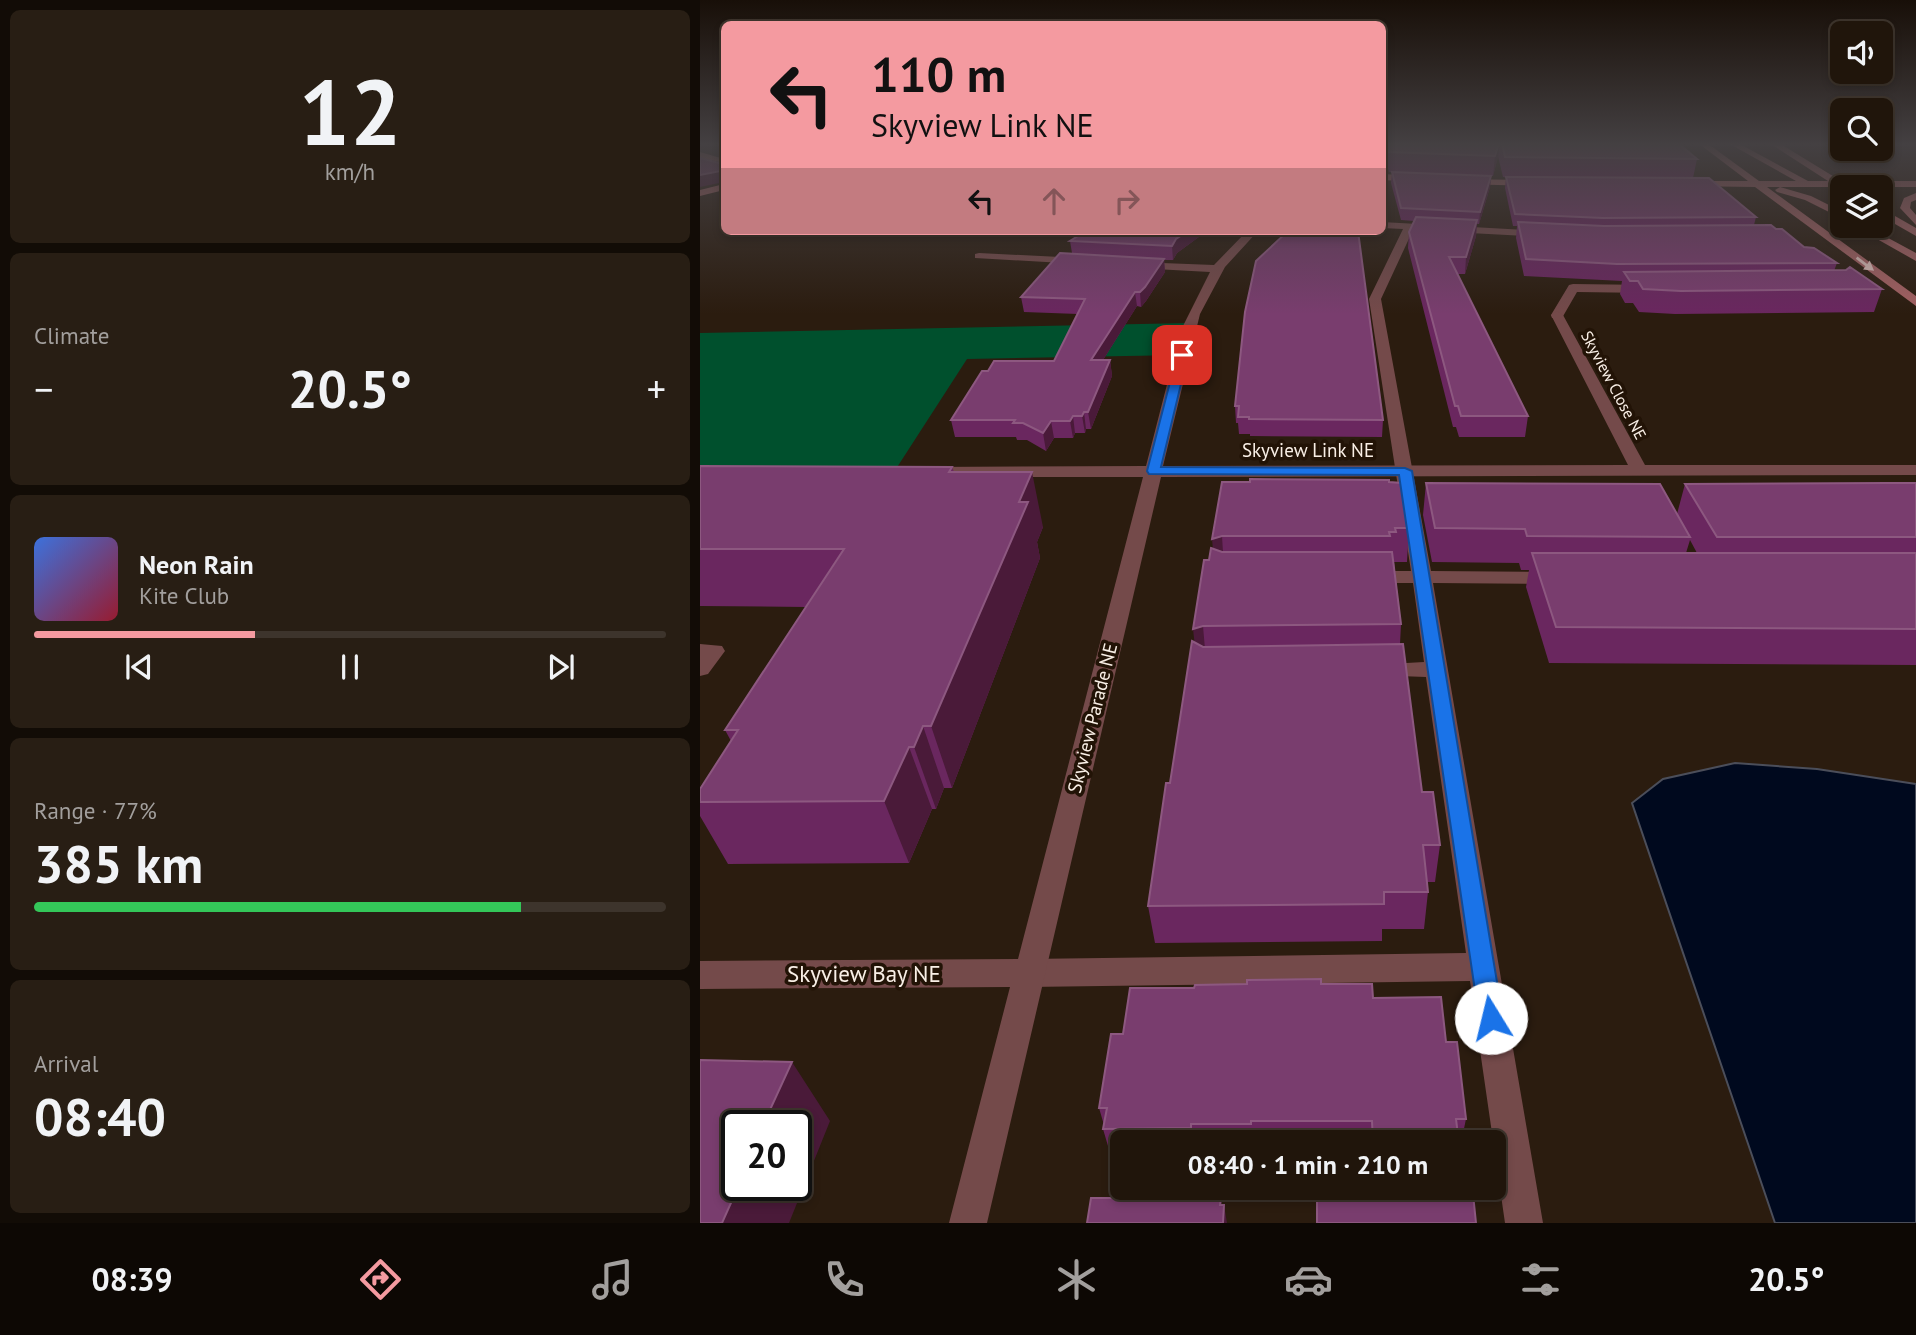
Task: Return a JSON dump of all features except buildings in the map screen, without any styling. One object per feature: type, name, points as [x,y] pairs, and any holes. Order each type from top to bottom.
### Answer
[{"type":"main road","points":[[1779,200],[1916,302]]},
{"type":"main road","points":[[1808,200],[1830,210]]},
{"type":"main road","points":[[1907,200],[1905,208],[1916,222]]},
{"type":"main road","points":[[1893,219],[1916,233]]},
{"type":"main road","points":[[1880,238],[1916,258]]},
{"type":"street","points":[[1386,225],[1560,234]]},
{"type":"street","points":[[1409,227],[1375,299],[1405,471],[1524,1223]]},
{"type":"street","name":"Skyview Parade NE","points":[[968,1223],[1193,312],[1215,269],[1249,235]]},
{"type":"street","points":[[979,256],[1090,262]]},
{"type":"street","points":[[1118,264],[1215,269]]},
{"type":"street","name":"Skyview Close NE","points":[[1643,478],[1558,315],[1573,288],[1670,289]]},
{"type":"street","name":"Skyview Link NE","points":[[907,472],[1405,471],[1643,478],[1916,470]]},
{"type":"street","points":[[1343,578],[1574,578]]},
{"type":"street","points":[[700,651],[714,651],[700,669]]},
{"type":"street","points":[[1355,670],[1436,669]]},
{"type":"street","name":"Skyview Bay NE","points":[[700,975],[1483,967]]},
{"type":"green space","points":[[1190,323],[1182,355],[967,359],[894,472],[700,473],[700,333]]},
{"type":"water","points":[[1735,763],[1817,769],[1916,784],[1916,1223],[1775,1223],[1632,803],[1663,779]]},
{"type":"route","points":[[1182,355],[1153,471],[1405,471],[1491,1018]]}]
